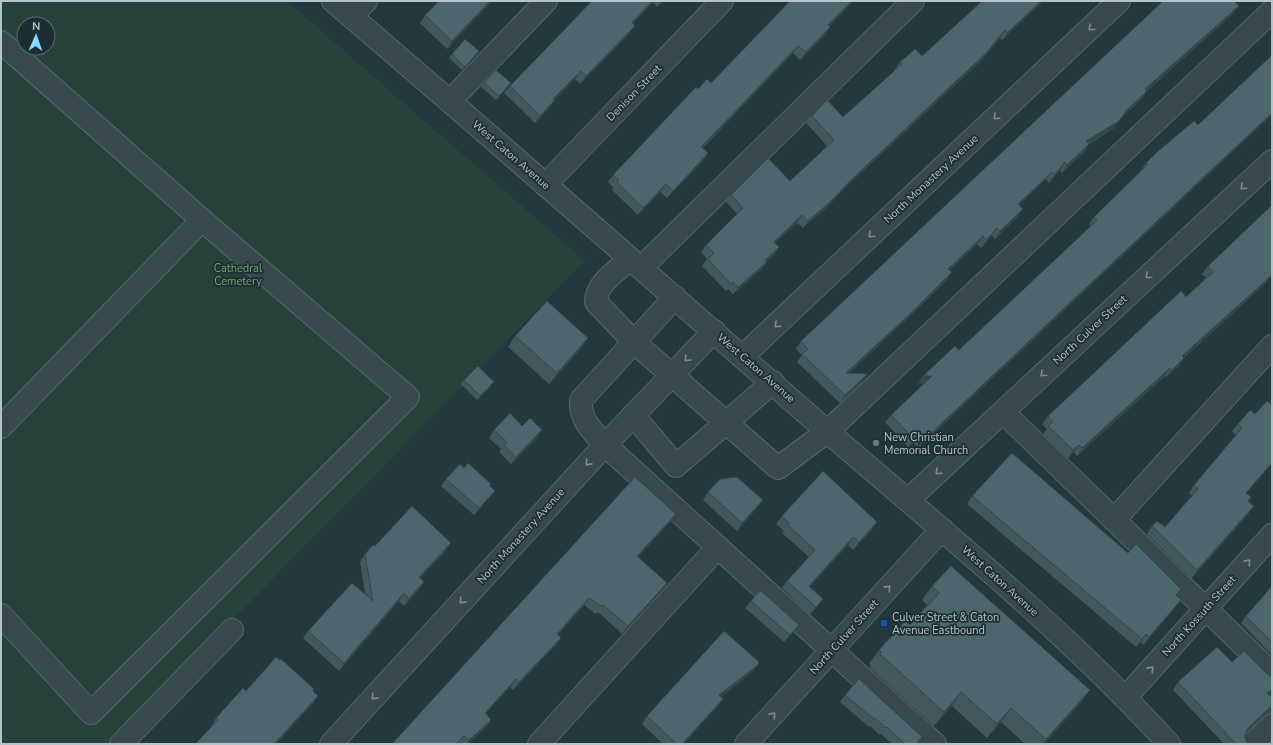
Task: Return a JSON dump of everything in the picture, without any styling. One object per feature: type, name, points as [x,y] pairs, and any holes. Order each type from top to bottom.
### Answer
[{"type":"street","name":"West Caton Avenue","points":[[333,1],[942,529],[1045,622],[1125,698],[1158,740]]},
{"type":"street","points":[[351,16],[366,1]]},
{"type":"street","points":[[450,101],[546,1]]},
{"type":"street","name":"Denison Street","points":[[545,185],[722,1]]},
{"type":"street","points":[[913,1],[635,264],[601,285],[596,294],[596,302],[634,342],[778,468],[828,431],[1272,11],[1262,1]]},
{"type":"street","name":"North Monastery Avenue","points":[[743,356],[1119,1]]},
{"type":"street","points":[[1,42],[202,220],[408,397],[91,713],[1,615]]},
{"type":"street","name":"North Culver Street","points":[[908,500],[1272,161]]},
{"type":"street","points":[[1,427],[202,220]]},
{"type":"street","points":[[675,298],[580,400],[580,412],[584,420],[605,445],[935,744]]},
{"type":"street","name":"North Monastery Avenue","points":[[331,744],[605,445],[714,331]]},
{"type":"street","points":[[1114,520],[1272,346]]},
{"type":"street","points":[[633,415],[676,466],[773,382]]},
{"type":"street","points":[[1002,412],[1272,674]]},
{"type":"street","name":"North Culver Street","points":[[746,744],[942,529]]},
{"type":"street","name":"North Kossuth Street","points":[[1125,698],[1272,535]]},
{"type":"street","points":[[539,744],[718,547]]},
{"type":"street","points":[[121,744],[232,630]]},
{"type":"street","points":[[1252,744],[1272,725]]},
{"type":"green space","name":"Cathedral Cemetery","points":[[1,1],[287,1],[585,261],[111,744],[1,744]]},
{"type":"building","points":[[439,1],[490,1],[452,41],[425,15]]},
{"type":"building","points":[[592,1],[652,1],[632,22],[635,26],[586,76],[581,71],[553,99],[554,101],[540,116],[510,86]]},
{"type":"building","points":[[790,1],[852,1],[828,25],[830,27],[806,52],[798,46],[701,147],[708,153],[673,191],[666,184],[643,208],[617,182],[619,180],[613,175],[696,87],[698,89],[707,79],[711,83]]},
{"type":"building","points":[[982,1],[1041,1],[1007,33],[1005,30],[986,53],[851,180],[831,201],[808,221],[802,215],[774,242],[779,247],[765,260],[767,262],[738,287],[733,282],[731,284],[708,259],[714,253],[706,245],[743,208],[731,195],[768,158],[790,181],[834,140],[812,116],[827,100],[843,117],[902,64],[900,62],[915,49],[922,56]]},
{"type":"building","points":[[1163,1],[1234,1],[1239,6],[1145,89],[1147,91],[1126,111],[1119,121],[1086,141],[1089,144],[1067,165],[1065,162],[1054,175],[1052,172],[1018,204],[1023,209],[1000,231],[997,228],[986,240],[983,236],[948,269],[952,272],[912,312],[846,373],[868,374],[845,395],[802,354],[808,349],[801,341]]},
{"type":"building","points":[[465,39],[479,51],[465,67],[452,54]]},
{"type":"building","points":[[1271,56],[1272,113],[924,440],[918,435],[914,439],[891,415],[932,376],[923,376],[955,346],[959,350],[1094,223],[1097,220],[1094,217],[1148,164],[1146,163],[1157,152],[1194,121],[1198,125]]},
{"type":"building","points":[[496,70],[511,83],[499,96],[484,83]]},
{"type":"building","points":[[1272,205],[1272,275],[1182,356],[1184,358],[1172,370],[1170,368],[1082,448],[1079,445],[1073,450],[1048,426],[1053,422],[1048,416],[1181,291],[1186,297],[1213,272],[1208,266]]},
{"type":"building","points":[[547,301],[588,338],[557,373],[515,336]]},
{"type":"building","points":[[478,366],[494,382],[480,396],[464,380]]},
{"type":"building","points":[[1267,401],[1272,405],[1272,463],[1246,493],[1251,497],[1248,501],[1254,506],[1197,570],[1152,526],[1157,521],[1165,527],[1198,489],[1194,485],[1242,428],[1238,424],[1250,410],[1255,414]]},
{"type":"building","points":[[510,413],[522,426],[530,418],[542,430],[516,457],[504,445],[507,442],[494,430]]},
{"type":"building","points":[[1012,453],[1128,553],[1136,544],[1181,589],[1176,595],[1181,600],[1149,637],[1146,634],[1142,639],[972,496]]},
{"type":"building","points":[[468,463],[491,484],[490,486],[495,491],[479,508],[446,479],[460,464],[464,468]]},
{"type":"building","points":[[823,471],[877,522],[859,542],[853,537],[809,586],[823,599],[816,607],[787,581],[815,550],[788,525],[789,523],[782,516]]},
{"type":"building","points":[[635,477],[676,514],[637,556],[667,583],[628,626],[603,605],[601,606],[589,598],[557,634],[561,638],[519,682],[516,679],[485,713],[491,720],[469,740],[464,736],[456,744],[392,744]]},
{"type":"building","points":[[737,477],[763,500],[742,523],[708,492],[720,479]]},
{"type":"building","points":[[412,506],[451,543],[419,577],[424,582],[409,598],[404,593],[344,663],[308,631],[352,583],[373,601],[365,554],[373,545],[375,546]]},
{"type":"building","points":[[951,566],[1090,690],[1046,739],[1011,708],[997,724],[961,692],[944,712],[880,654],[881,652],[879,650],[905,621],[910,625],[939,593],[932,586]]},
{"type":"building","points":[[1272,586],[1272,642],[1246,616]]},
{"type":"building","points":[[760,590],[799,625],[790,635],[751,601]]},
{"type":"building","points":[[724,631],[758,661],[759,664],[719,695],[723,699],[682,744],[677,744],[647,716]]},
{"type":"building","points":[[1217,647],[1232,662],[1244,651],[1268,675],[1272,676],[1272,689],[1267,693],[1272,698],[1272,707],[1269,708],[1248,728],[1245,734],[1245,739],[1248,744],[1236,744],[1178,682]]},
{"type":"building","points":[[276,657],[279,660],[281,659],[314,689],[313,691],[318,696],[274,744],[195,744],[218,720],[216,718],[243,688],[246,691]]},
{"type":"building","points":[[859,679],[922,737],[916,744],[905,744],[887,727],[886,728],[875,718],[874,719],[845,695]]},
{"type":"place","name":"New Christian Memorial Church","points":[[876,443]]},
{"type":"place","name":"Culver Street & Caton Avenue Eastbound","points":[[884,623]]}]
